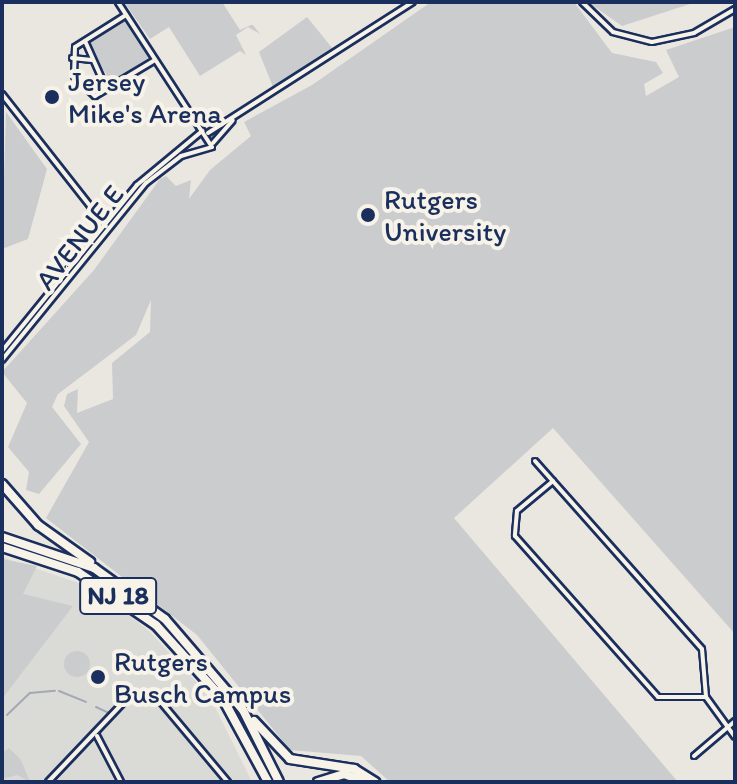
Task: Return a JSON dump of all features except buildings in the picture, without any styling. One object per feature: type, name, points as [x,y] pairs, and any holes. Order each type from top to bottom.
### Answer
[{"type":"highway","points":[[2,484],[38,525],[116,582]]},
{"type":"highway","name":"NJ 18","points":[[2,537],[72,558],[116,582],[180,633],[243,710],[279,782]]},
{"type":"highway","name":"NJ 18","points":[[2,547],[78,572],[156,625],[217,691],[266,780]]},
{"type":"highway","points":[[243,710],[286,757],[354,769],[375,782]]},
{"type":"highway","points":[[318,782],[337,774],[366,782]]},
{"type":"street","points":[[118,2],[194,122],[213,143]]},
{"type":"street","name":"AVENUE E","points":[[2,360],[144,178],[192,137],[237,116],[413,2]]},
{"type":"street","points":[[582,2],[613,32],[652,42],[694,33],[735,9]]},
{"type":"street","points":[[70,60],[85,41],[126,15]]},
{"type":"street","points":[[85,41],[106,88]]},
{"type":"street","points":[[70,60],[78,55],[93,61]]},
{"type":"street","points":[[70,60],[86,93],[106,88],[155,60]]},
{"type":"street","points":[[2,94],[83,207],[108,228]]},
{"type":"street","name":"AVENUE E","points":[[2,351],[155,174],[213,143],[237,116]]},
{"type":"street","points":[[194,122],[192,137],[196,153]]},
{"type":"street","points":[[535,461],[702,649],[706,697],[735,737]]},
{"type":"street","points":[[553,481],[517,511],[515,536],[658,697],[706,697]]},
{"type":"street","points":[[48,782],[97,736],[129,698],[151,695],[228,782]]},
{"type":"street","points":[[694,756],[735,721]]},
{"type":"street","points":[[97,736],[121,782]]},
{"type":"shaded area","points":[[124,2],[222,2],[240,30],[253,25],[260,34],[248,27],[236,35],[246,55],[240,51],[200,76],[169,27],[150,39]]},
{"type":"shaded area","name":"Rutgers University","points":[[431,2],[574,2],[612,53],[656,62],[663,73],[644,84],[646,96],[679,77],[666,50],[735,27],[735,634],[553,428],[454,518],[678,782],[390,782],[361,756],[290,750],[197,635],[46,518],[89,442],[64,406],[67,394],[78,389],[77,413],[113,399],[112,363],[150,332],[151,300],[136,335],[58,394],[52,407],[81,444],[39,494],[26,490],[29,472],[8,447],[27,403],[2,372],[94,270],[160,179],[166,176],[176,186],[191,180],[189,199],[210,170],[251,136],[244,122],[312,85]]},
{"type":"shaded area","points":[[588,2],[696,2],[622,26]]},
{"type":"shaded area","points":[[307,17],[333,49],[273,87],[259,52]]},
{"type":"shaded area","points":[[124,19],[149,58],[111,82],[86,44]]},
{"type":"shaded area","points":[[6,112],[47,169],[28,239],[2,249]]},
{"type":"shaded area","name":"Rutgers Busch Campus","points":[[2,557],[96,589],[149,631],[210,697],[252,782],[2,782]]},
{"type":"shaded area","points":[[2,559],[37,566],[23,594],[73,606],[2,699]]},
{"type":"shaded area","points":[[77,651],[86,655],[90,664],[86,673],[77,677],[68,673],[64,664],[68,655]]},
{"type":"shaded area","points":[[9,748],[21,760],[30,782],[17,775],[2,779],[2,753]]},
{"type":"waterway","points":[[7,715],[30,693],[55,691]]},
{"type":"waterway","points":[[59,691],[86,702]]},
{"type":"waterway","points":[[96,707],[109,713]]},
{"type":"place","name":"Jersey Mike's Arena","points":[[52,97]]},
{"type":"place","name":"Rutgers University","points":[[368,215]]},
{"type":"place","name":"Rutgers Busch Campus","points":[[98,677]]}]
